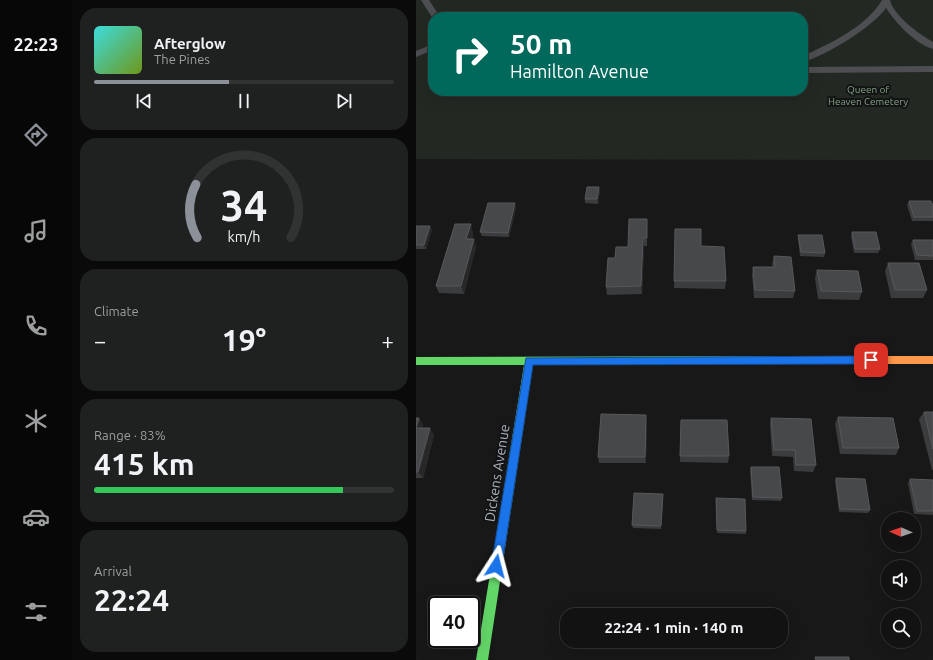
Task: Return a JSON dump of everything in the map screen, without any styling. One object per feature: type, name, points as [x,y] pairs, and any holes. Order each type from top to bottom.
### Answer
[{"type":"street","points":[[416,361],[933,360]]},
{"type":"street","name":"Dickens Avenue","points":[[482,660],[529,361]]},
{"type":"lane","points":[[424,0],[432,12]]},
{"type":"lane","points":[[808,56],[833,44],[870,20],[886,1],[902,23],[913,33],[933,46]]},
{"type":"lane","points":[[416,54],[428,49]]},
{"type":"lane","points":[[808,70],[933,69]]},
{"type":"green space","name":"Queen of Heaven Cemetery","points":[[416,0],[933,0],[933,160],[416,159]]},
{"type":"building","points":[[587,187],[599,187],[597,199],[585,199]]},
{"type":"building","points":[[909,201],[931,201],[933,206],[933,217],[914,217]]},
{"type":"building","points":[[488,203],[515,203],[508,233],[480,232]]},
{"type":"building","points":[[629,219],[647,219],[647,238],[643,238],[641,286],[606,287],[608,258],[615,258],[616,247],[628,247]]},
{"type":"building","points":[[455,224],[471,224],[466,239],[474,239],[461,286],[436,286]]},
{"type":"building","points":[[416,226],[430,226],[424,245],[416,245]]},
{"type":"building","points":[[675,229],[701,229],[701,246],[724,247],[726,281],[674,281]]},
{"type":"building","points":[[852,232],[876,232],[880,249],[855,249]]},
{"type":"building","points":[[798,235],[822,235],[825,253],[801,252]]},
{"type":"building","points":[[913,240],[933,240],[933,256],[917,255]]},
{"type":"building","points":[[774,256],[791,257],[795,291],[755,290],[753,267],[775,267]]},
{"type":"building","points":[[888,263],[919,263],[927,290],[895,290]]},
{"type":"building","points":[[817,270],[858,271],[862,292],[821,291]]},
{"type":"building","points":[[924,412],[933,412],[933,449]]},
{"type":"building","points":[[601,414],[646,415],[645,457],[598,457]]},
{"type":"building","points":[[838,417],[893,418],[899,448],[843,448]]},
{"type":"building","points":[[416,418],[419,418],[416,428]]},
{"type":"building","points":[[771,418],[811,419],[816,465],[796,465],[795,450],[774,450]]},
{"type":"building","points":[[681,420],[727,420],[729,456],[680,456]]},
{"type":"building","points":[[416,428],[430,428],[418,472],[416,472]]},
{"type":"building","points":[[751,467],[779,467],[782,498],[753,497]]},
{"type":"building","points":[[836,478],[865,479],[870,510],[840,509]]},
{"type":"building","points":[[910,479],[933,480],[933,511],[917,511]]},
{"type":"building","points":[[634,493],[663,494],[661,526],[632,525]]},
{"type":"building","points":[[716,498],[745,499],[746,531],[717,530]]},
{"type":"building","points":[[815,657],[849,657],[849,660],[816,660]]},
{"type":"traffic: fast","points":[[416,361],[795,360]]},
{"type":"traffic: fast","points":[[482,660],[529,361]]},
{"type":"traffic: slow","points":[[795,360],[933,360]]},
{"type":"route","points":[[496,566],[529,361],[871,360]]}]
